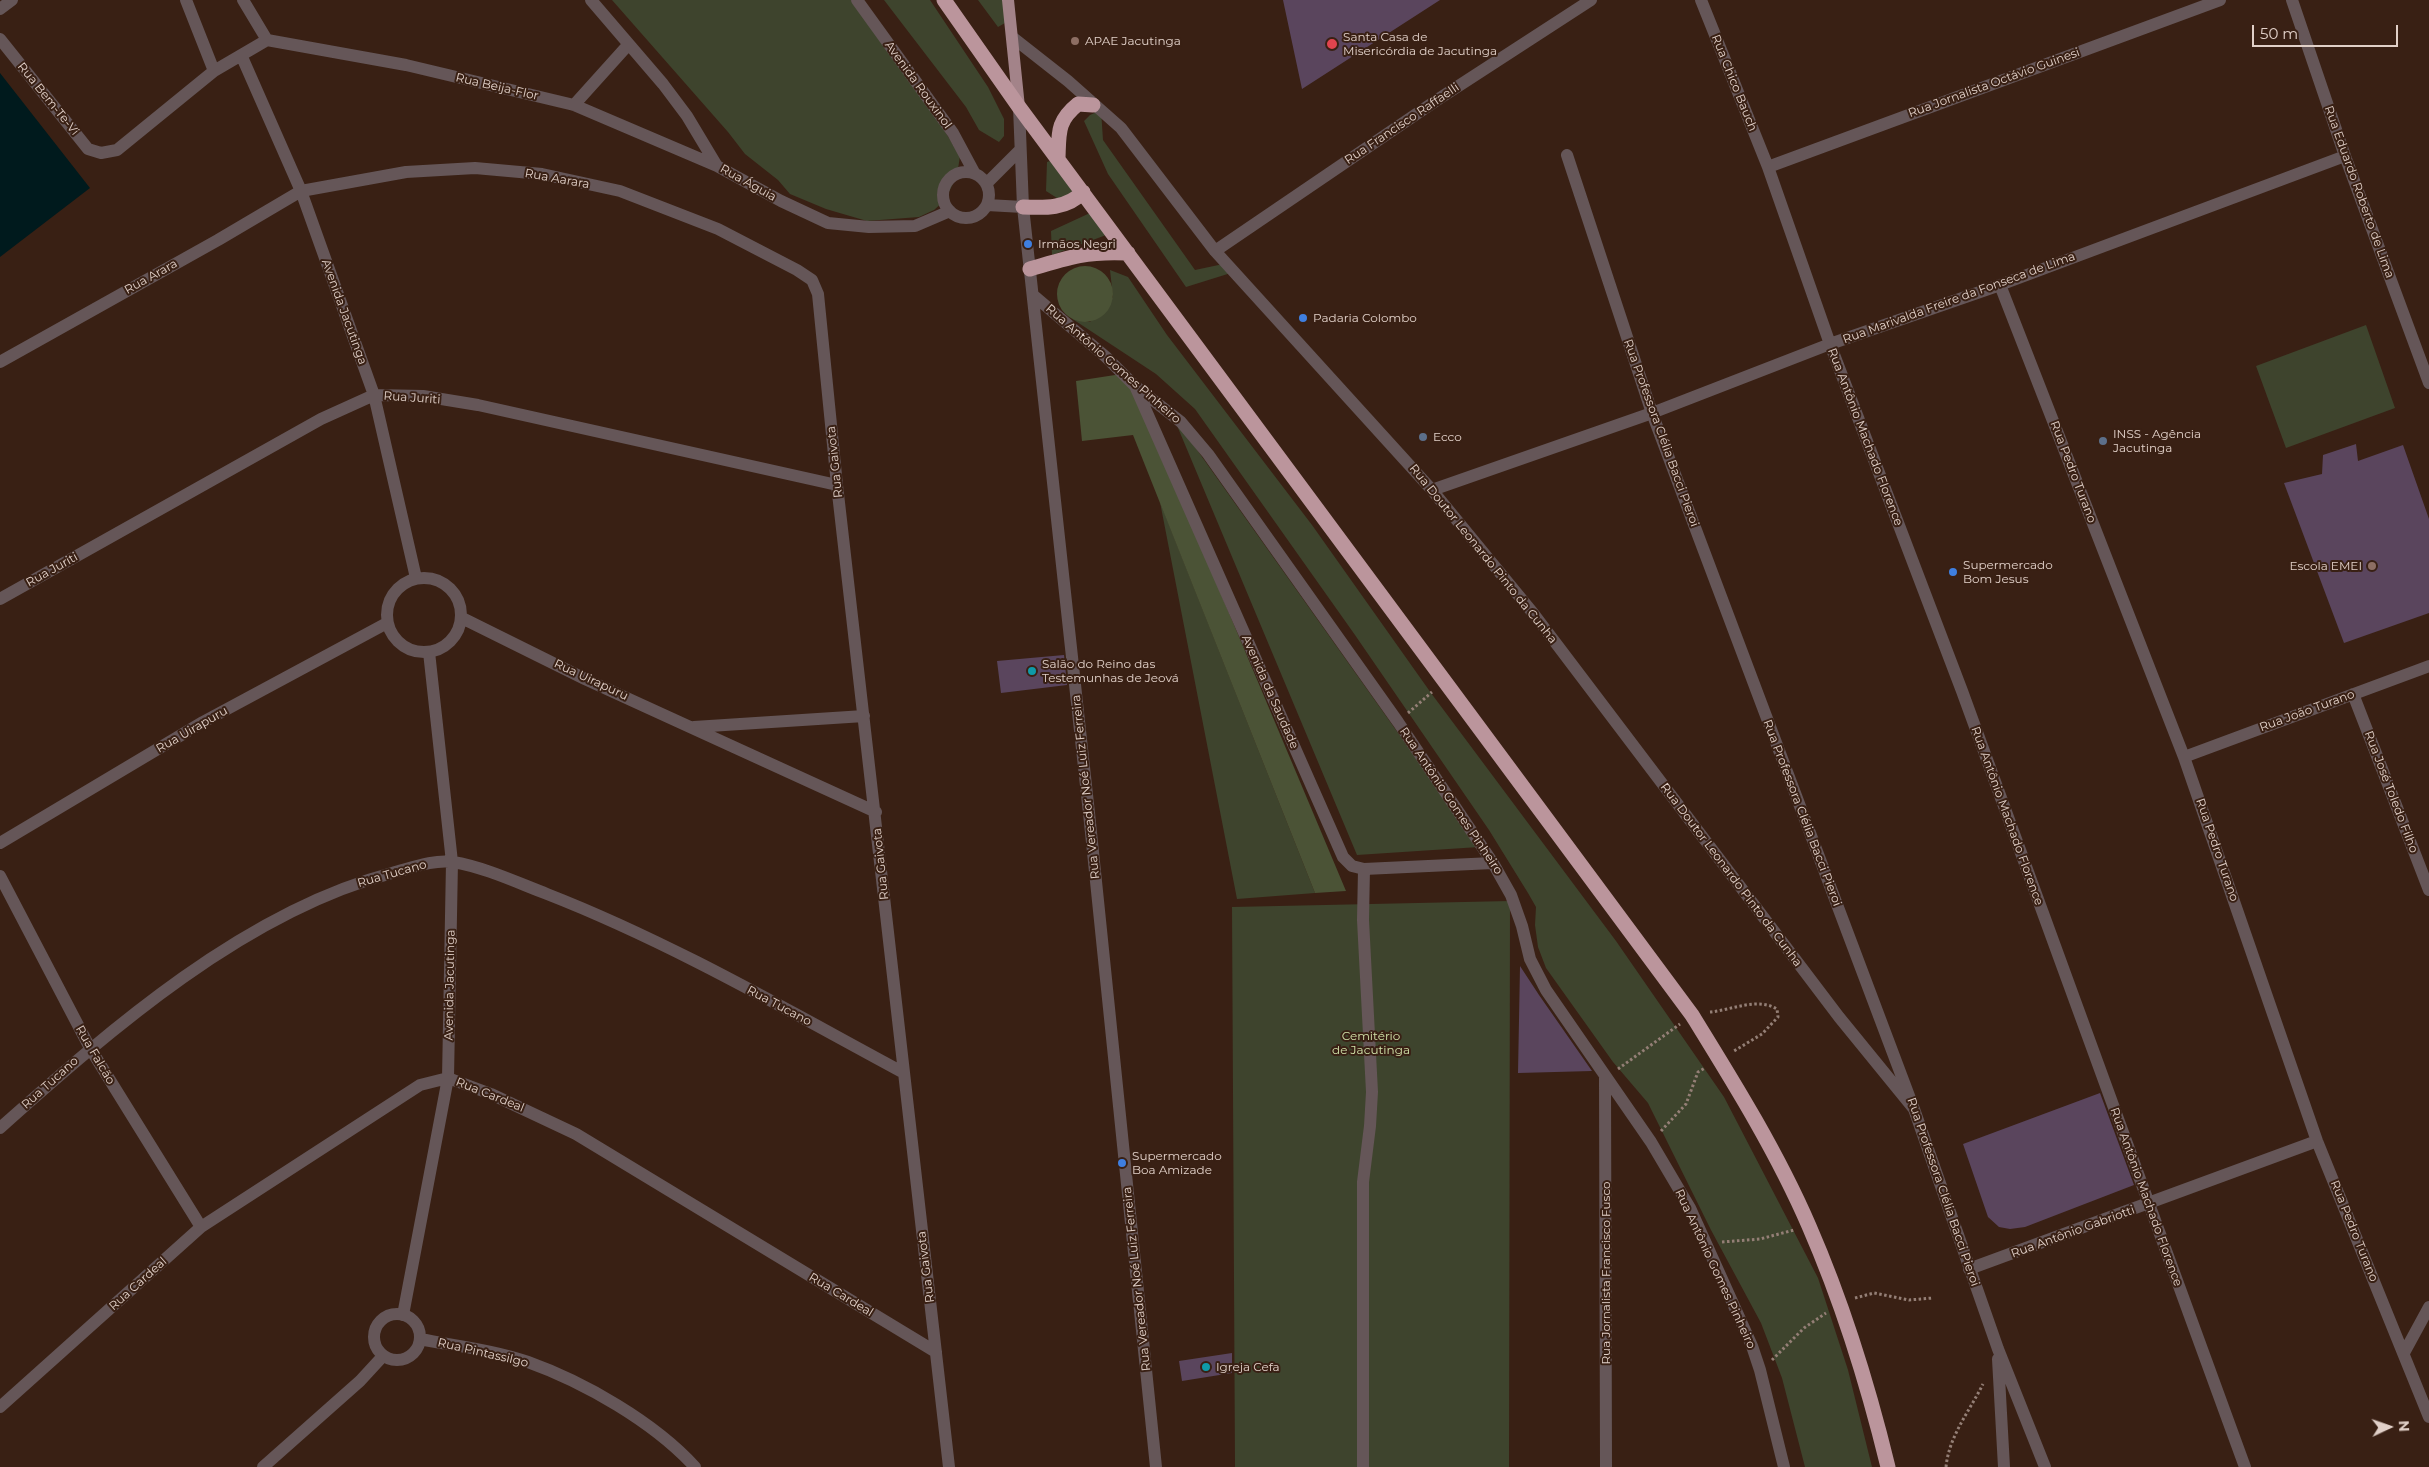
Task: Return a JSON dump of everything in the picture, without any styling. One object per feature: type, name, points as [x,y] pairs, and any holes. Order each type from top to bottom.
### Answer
[{"type":"highway","points":[[944,0],[1019,107],[1399,617],[1442,681],[1692,1015],[1720,1059],[1780,1166],[1809,1225],[1840,1303],[1872,1402],[1888,1467]]},
{"type":"highway","points":[[1058,158],[1059,134],[1064,115],[1078,104],[1093,105]]},
{"type":"highway","points":[[1023,207],[1049,208],[1063,205],[1077,199],[1083,192]]},
{"type":"highway","points":[[1030,269],[1084,253],[1098,251],[1128,253]]},
{"type":"main road","points":[[1008,0],[1019,107]]},
{"type":"street","points":[[0,9],[12,0]]},
{"type":"street","points":[[186,0],[214,71],[267,40],[243,0]]},
{"type":"street","name":"Rua Águia","points":[[591,0],[663,84],[687,116],[717,166],[781,201],[828,223],[869,227],[915,226],[950,211]]},
{"type":"street","name":"Avenida Rouxinol","points":[[857,0],[953,134],[975,174]]},
{"type":"street","name":"Rua Francisco Raffaelli","points":[[1215,251],[1440,98],[1591,0]]},
{"type":"street","name":"Rua Chico Bauch","points":[[1701,0],[1768,167]]},
{"type":"street","name":"Rua Jornalista Octávio Guinesi","points":[[1768,167],[2220,0]]},
{"type":"street","name":"Rua Eduardo Roberto de Lima","points":[[2292,0],[2345,156],[2429,383]]},
{"type":"street","name":"Rua Doutor Leonardo Pinto da Cunha","points":[[1012,37],[1068,81],[1121,128],[1215,251],[1432,490],[1534,613],[1839,1017],[1914,1109]]},
{"type":"street","name":"Rua Bem-Te-Vi","points":[[0,39],[88,149],[101,153],[117,150],[214,71]]},
{"type":"street","name":"Rua Beija-Flor","points":[[267,40],[406,65],[574,105],[717,166]]},
{"type":"street","points":[[574,105],[628,45]]},
{"type":"street","name":"Avenida Jacutinga","points":[[242,56],[301,190],[374,395],[416,578]]},
{"type":"street","name":"Rua Vereador Noé Luiz Ferreira","points":[[1019,107],[1019,151],[1023,207],[1088,803],[1156,1467]]},
{"type":"street","points":[[986,184],[1019,151]]},
{"type":"street","name":"Rua Professora Clélia Bacci Pieroi","points":[[1567,155],[1652,413],[1914,1109],[1998,1350],[2045,1467]]},
{"type":"street","name":"Rua Marivalda Freire da Fonseca de Lima","points":[[1432,490],[1652,413],[1830,344],[2000,285],[2345,156]]},
{"type":"street","name":"Rua Antônio Machado Florence","points":[[1768,167],[1830,344],[1962,691],[2245,1467]]},
{"type":"street","name":"Rua Aarara","points":[[301,190],[406,172],[475,168],[542,174],[620,191],[718,229],[797,270]]},
{"type":"street","points":[[965,172],[975,174],[986,184],[989,194],[987,205],[980,213],[970,218],[959,217],[950,211],[944,202],[943,192],[947,182],[955,175],[965,172]]},
{"type":"street","name":"Rua Arara","points":[[0,362],[218,240],[301,190]]},
{"type":"street","points":[[987,205],[1023,207]]},
{"type":"street","name":"Rua Gaivota","points":[[797,270],[812,280],[818,294],[837,485],[876,812],[949,1467]]},
{"type":"street","name":"Rua Pedro Turano","points":[[2000,285],[2184,757],[2317,1141],[2429,1417]]},
{"type":"street","name":"Rua Antônio Gomes Pinheiro","points":[[1033,295],[1106,357],[1135,386],[1181,422],[1208,454],[1398,722],[1494,863],[1511,895],[1522,926],[1530,959],[1546,990],[1651,1142],[1690,1208],[1752,1346],[1760,1370],[1784,1467]]},
{"type":"street","name":"Avenida da Saudade","points":[[1135,386],[1343,857],[1352,866],[1364,869]]},
{"type":"street","name":"Rua Juriti","points":[[0,599],[321,418],[374,395],[423,396],[478,406],[837,485]]},
{"type":"street","points":[[428,577],[439,580],[449,586],[459,601],[462,618],[452,641],[442,648],[430,652],[408,649],[392,633],[388,623],[387,611],[390,600],[396,590],[405,582],[416,578],[428,577]]},
{"type":"street","name":"Rua Uirapuru","points":[[462,618],[585,679],[694,727],[761,760],[876,812]]},
{"type":"street","name":"Rua Uirapuru","points":[[0,844],[203,722],[388,623]]},
{"type":"street","name":"Avenida Jacutinga","points":[[403,1315],[448,1078],[452,862],[430,652]]},
{"type":"street","name":"Rua João Turano","points":[[2184,757],[2429,666]]},
{"type":"street","name":"Rua José Toledo Filho","points":[[2353,694],[2429,890]]},
{"type":"street","name":"Rua Uirapuru","points":[[694,727],[864,716]]},
{"type":"street","name":"Rua Tucano","points":[[0,1128],[90,1048],[197,969],[261,928],[326,895],[372,878],[426,864],[452,862],[502,877],[580,907],[685,957],[904,1073]]},
{"type":"street","points":[[1363,1467],[1362,1208],[1372,1092],[1363,920],[1364,869],[1494,863]]},
{"type":"street","name":"Rua Falcão","points":[[0,876],[90,1048],[201,1227]]},
{"type":"street","name":"Rua Cardeal","points":[[0,1407],[201,1227],[420,1085],[448,1078],[492,1094],[576,1134],[936,1352]]},
{"type":"street","name":"Rua Jornalista Francisco Fusco","points":[[1606,1078],[1606,1467]]},
{"type":"street","name":"Rua Antônio Gabriotti","points":[[1969,1269],[2317,1141]]},
{"type":"street","points":[[2404,1353],[2429,1308]]},
{"type":"street","points":[[403,1315],[416,1324],[420,1339],[418,1347],[406,1358],[399,1360],[384,1356],[374,1343],[376,1327],[387,1316],[403,1315]]},
{"type":"street","name":"Rua Pintassilgo","points":[[420,1339],[527,1362],[584,1386],[637,1418],[695,1467]]},
{"type":"street","points":[[1998,1350],[2004,1467]]},
{"type":"street","points":[[263,1467],[360,1381],[384,1356]]},
{"type":"path","points":[[1398,722],[1442,681]]},
{"type":"path","points":[[1606,1078],[1692,1015],[1754,1003],[1766,1004],[1777,1009],[1778,1017],[1762,1034],[1698,1072],[1686,1104],[1651,1142]]},
{"type":"path","points":[[1707,1247],[1726,1241],[1760,1239],[1809,1225]]},
{"type":"path","points":[[1760,1370],[1804,1328],[1840,1303],[1874,1293],[1910,1300],[1933,1298]]},
{"type":"path","points":[[1946,1467],[1948,1453],[1954,1436],[1983,1384],[1983,1375]]},
{"type":"green space","points":[[612,0],[851,0],[920,91],[960,156],[952,186],[944,201],[934,210],[919,217],[867,221],[826,209],[790,194],[778,180],[745,154],[728,132]]},
{"type":"green space","points":[[884,0],[930,0],[988,87],[1004,119],[1004,136],[999,142],[979,130],[966,107]]},
{"type":"green space","points":[[978,0],[1004,0],[1005,23],[998,27]]},
{"type":"green space","points":[[1101,110],[1103,140],[1195,270],[1228,263],[1234,272],[1186,287],[1108,174],[1084,121],[1090,115]]},
{"type":"green space","points":[[1053,160],[1076,191],[1067,200],[1057,198],[1046,191],[1047,162]]},
{"type":"green space","points":[[1090,213],[1109,234],[1052,255],[1051,231]]},
{"type":"green space","points":[[1085,266],[1096,268],[1105,274],[1111,283],[1113,294],[1111,305],[1105,314],[1096,320],[1085,322],[1074,320],[1065,314],[1059,305],[1057,294],[1059,283],[1065,274],[1074,268]]},
{"type":"green space","points":[[1110,270],[1128,277],[1167,335],[1312,525],[1431,693],[1616,941],[1724,1097],[1818,1278],[1848,1370],[1872,1467],[1805,1467],[1782,1378],[1761,1323],[1711,1230],[1648,1103],[1613,1062],[1546,968],[1538,947],[1535,925],[1536,907],[1489,830],[1355,635],[1195,409],[1156,374],[1071,318],[1090,322],[1113,297]]},
{"type":"green space","points":[[2366,325],[2395,408],[2286,448],[2256,366]]},
{"type":"green space","points":[[1128,373],[1346,891],[1315,893],[1133,435],[1082,441],[1076,381]]},
{"type":"green space","points":[[1173,416],[1479,847],[1357,855]]},
{"type":"green space","points":[[1160,502],[1315,893],[1237,899]]},
{"type":"green space","name":"Cemitério de Jacutinga","points":[[1510,901],[1509,1467],[1235,1467],[1232,907]]},
{"type":"water","points":[[0,73],[90,188],[0,257]]},
{"type":"building","name":"Santa Casa de Misericórdia de Jacutinga","points":[[1283,0],[1440,0],[1302,89]]},
{"type":"building","name":"Escola EMEI","points":[[2356,444],[2358,461],[2403,445],[2429,519],[2429,613],[2344,643],[2284,483],[2322,474],[2323,455]]},
{"type":"building","name":"Salão do Reino das Testemunhas de Jeová","points":[[1064,655],[1067,685],[1001,693],[997,661]]},
{"type":"building","points":[[1520,966],[1539,995],[1592,1071],[1518,1073]]},
{"type":"building","points":[[2100,1093],[2134,1185],[2025,1227],[2010,1229],[1999,1227],[1988,1217],[1963,1144]]},
{"type":"building","name":"Igreja Cefa","points":[[1232,1353],[1232,1373],[1182,1381],[1179,1361]]},
{"type":"place","name":"APAE Jacutinga","points":[[1075,41]]},
{"type":"place","name":"Santa Casa de Misericórdia de Jacutinga","points":[[1332,44]]},
{"type":"place","name":"Irmãos Negri","points":[[1028,244]]},
{"type":"place","name":"Padaria Colombo","points":[[1303,318]]},
{"type":"place","name":"Ecco","points":[[1423,437]]},
{"type":"place","name":"INSS - Agência Jacutinga","points":[[2103,441]]},
{"type":"place","name":"Escola EMEI","points":[[2372,566]]},
{"type":"place","name":"Supermercado Bom Jesus","points":[[1953,572]]},
{"type":"place","name":"Salão do Reino das Testemunhas de Jeová","points":[[1032,671]]},
{"type":"place","name":"Supermercado Boa Amizade","points":[[1122,1163]]},
{"type":"place","name":"Igreja Cefa","points":[[1206,1367]]}]
